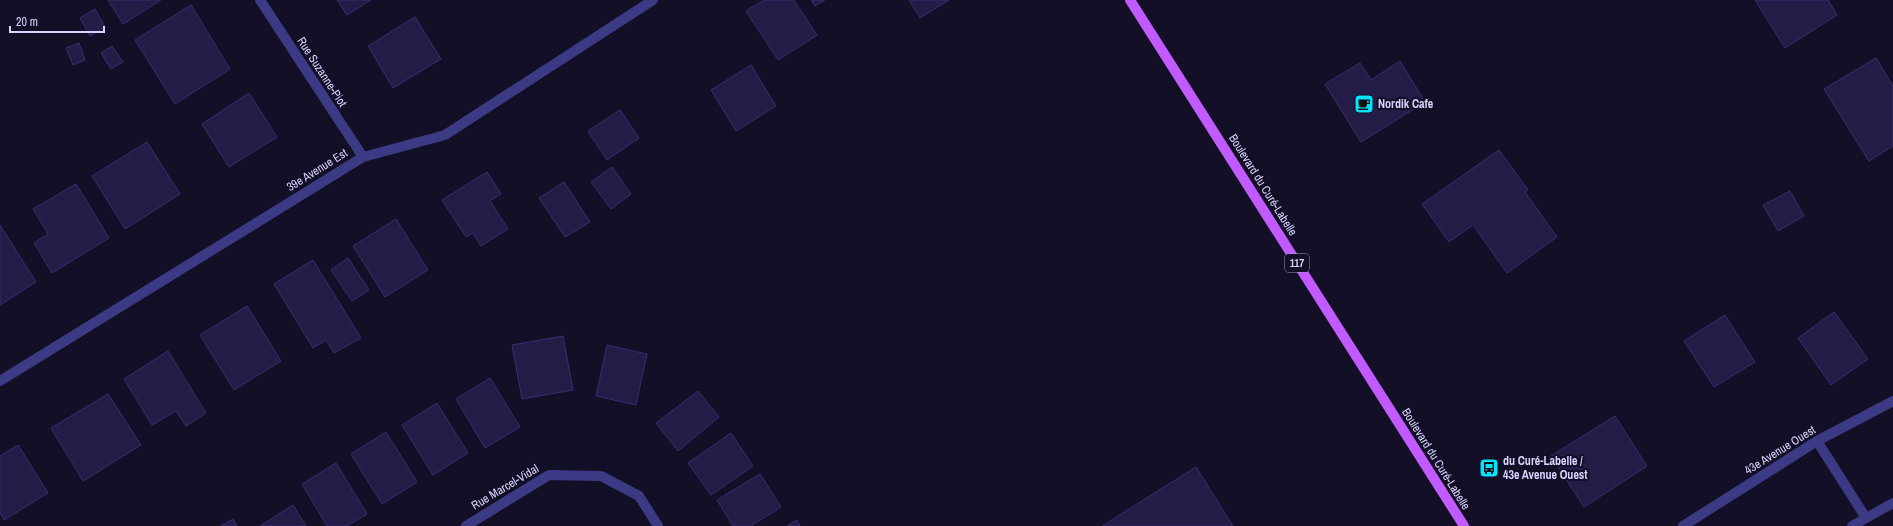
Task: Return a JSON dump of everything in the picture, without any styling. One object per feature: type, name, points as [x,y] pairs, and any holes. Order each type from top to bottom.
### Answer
[{"type":"main road","name":"Boulevard du Curé-Labelle","points":[[1130,0],[1464,526]]},
{"type":"street","name":"Rue Suzanne-Piot","points":[[260,0],[363,157]]},
{"type":"street","name":"39e Avenue Est","points":[[0,381],[363,157],[445,135],[653,0]]},
{"type":"street","name":"43e Avenue Ouest","points":[[1683,526],[1817,441],[1893,401]]},
{"type":"street","points":[[1817,441],[1866,518]]},
{"type":"street","name":"Rue Marcel-Vidal","points":[[466,526],[549,475],[601,476],[640,496],[658,526]]},
{"type":"street","points":[[1852,526],[1893,503]]},
{"type":"building","points":[[108,0],[161,0],[123,24]]},
{"type":"building","points":[[337,0],[371,0],[347,15]]},
{"type":"building","points":[[764,0],[794,0],[817,35],[778,60],[746,11]]},
{"type":"building","points":[[811,0],[825,0],[815,6]]},
{"type":"building","points":[[909,0],[949,0],[920,18]]},
{"type":"building","points":[[1755,0],[1828,0],[1837,15],[1785,48]]},
{"type":"building","points":[[191,5],[230,69],[175,104],[135,40]]},
{"type":"building","points":[[95,9],[105,27],[90,36],[80,18]]},
{"type":"building","points":[[415,17],[441,59],[393,88],[368,46]]},
{"type":"building","points":[[79,43],[85,60],[73,65],[66,48]]},
{"type":"building","points":[[112,46],[123,62],[111,69],[101,53]]},
{"type":"building","points":[[1876,58],[1893,86],[1893,146],[1869,161],[1824,89]]},
{"type":"building","points":[[1400,61],[1425,102],[1361,142],[1325,84],[1360,63],[1371,80]]},
{"type":"building","points":[[751,65],[776,106],[736,131],[711,90]]},
{"type":"building","points":[[249,93],[277,137],[229,167],[202,124]]},
{"type":"building","points":[[620,110],[639,138],[607,160],[588,131]]},
{"type":"building","points":[[147,142],[180,194],[125,229],[92,176]]},
{"type":"building","points":[[1499,150],[1528,190],[1525,192],[1557,237],[1507,273],[1473,225],[1449,242],[1422,204]]},
{"type":"building","points":[[612,167],[631,194],[611,209],[591,182]]},
{"type":"building","points":[[487,172],[501,194],[490,201],[508,229],[481,246],[473,233],[466,237],[442,200]]},
{"type":"building","points":[[564,182],[590,222],[565,237],[539,198]]},
{"type":"building","points":[[76,184],[109,238],[52,273],[34,243],[48,234],[33,209]]},
{"type":"building","points":[[1790,191],[1804,216],[1778,231],[1763,205]]},
{"type":"building","points":[[396,219],[428,270],[385,297],[353,246]]},
{"type":"building","points":[[0,225],[36,282],[0,305]]},
{"type":"building","points":[[348,258],[369,290],[352,301],[331,270]]},
{"type":"building","points":[[313,260],[361,338],[334,353],[326,340],[313,348],[274,284]]},
{"type":"building","points":[[247,306],[281,361],[234,390],[200,335]]},
{"type":"building","points":[[1834,312],[1868,359],[1831,385],[1798,338]]},
{"type":"building","points":[[1725,315],[1755,362],[1714,387],[1684,341]]},
{"type":"building","points":[[563,336],[573,390],[522,399],[512,345]]},
{"type":"building","points":[[607,345],[647,354],[636,405],[596,396]]},
{"type":"building","points":[[168,351],[206,413],[186,426],[176,411],[152,425],[124,379]]},
{"type":"building","points":[[490,378],[520,427],[485,448],[456,399]]},
{"type":"building","points":[[698,391],[719,417],[678,451],[656,423]]},
{"type":"building","points":[[108,394],[141,445],[83,481],[51,428]]},
{"type":"building","points":[[437,403],[468,453],[433,475],[402,425]]},
{"type":"building","points":[[1615,416],[1647,466],[1584,507],[1551,456]]},
{"type":"building","points":[[386,432],[417,482],[382,504],[351,454]]},
{"type":"building","points":[[731,433],[753,466],[711,495],[688,463]]},
{"type":"building","points":[[18,445],[48,493],[4,520],[0,512],[0,456]]},
{"type":"building","points":[[336,463],[367,514],[347,526],[327,526],[302,484]]},
{"type":"building","points":[[1196,467],[1233,526],[1102,526]]},
{"type":"building","points":[[760,474],[781,507],[751,526],[733,526],[717,500]]},
{"type":"building","points":[[293,505],[306,526],[260,526]]},
{"type":"building","points":[[233,519],[237,526],[221,526]]},
{"type":"building","points":[[797,520],[800,526],[787,526]]},
{"type":"place","name":"Nordik Cafe","points":[[1364,104]]},
{"type":"place","name":"du Curé-Labelle / 43e Avenue Ouest","points":[[1489,468]]}]
